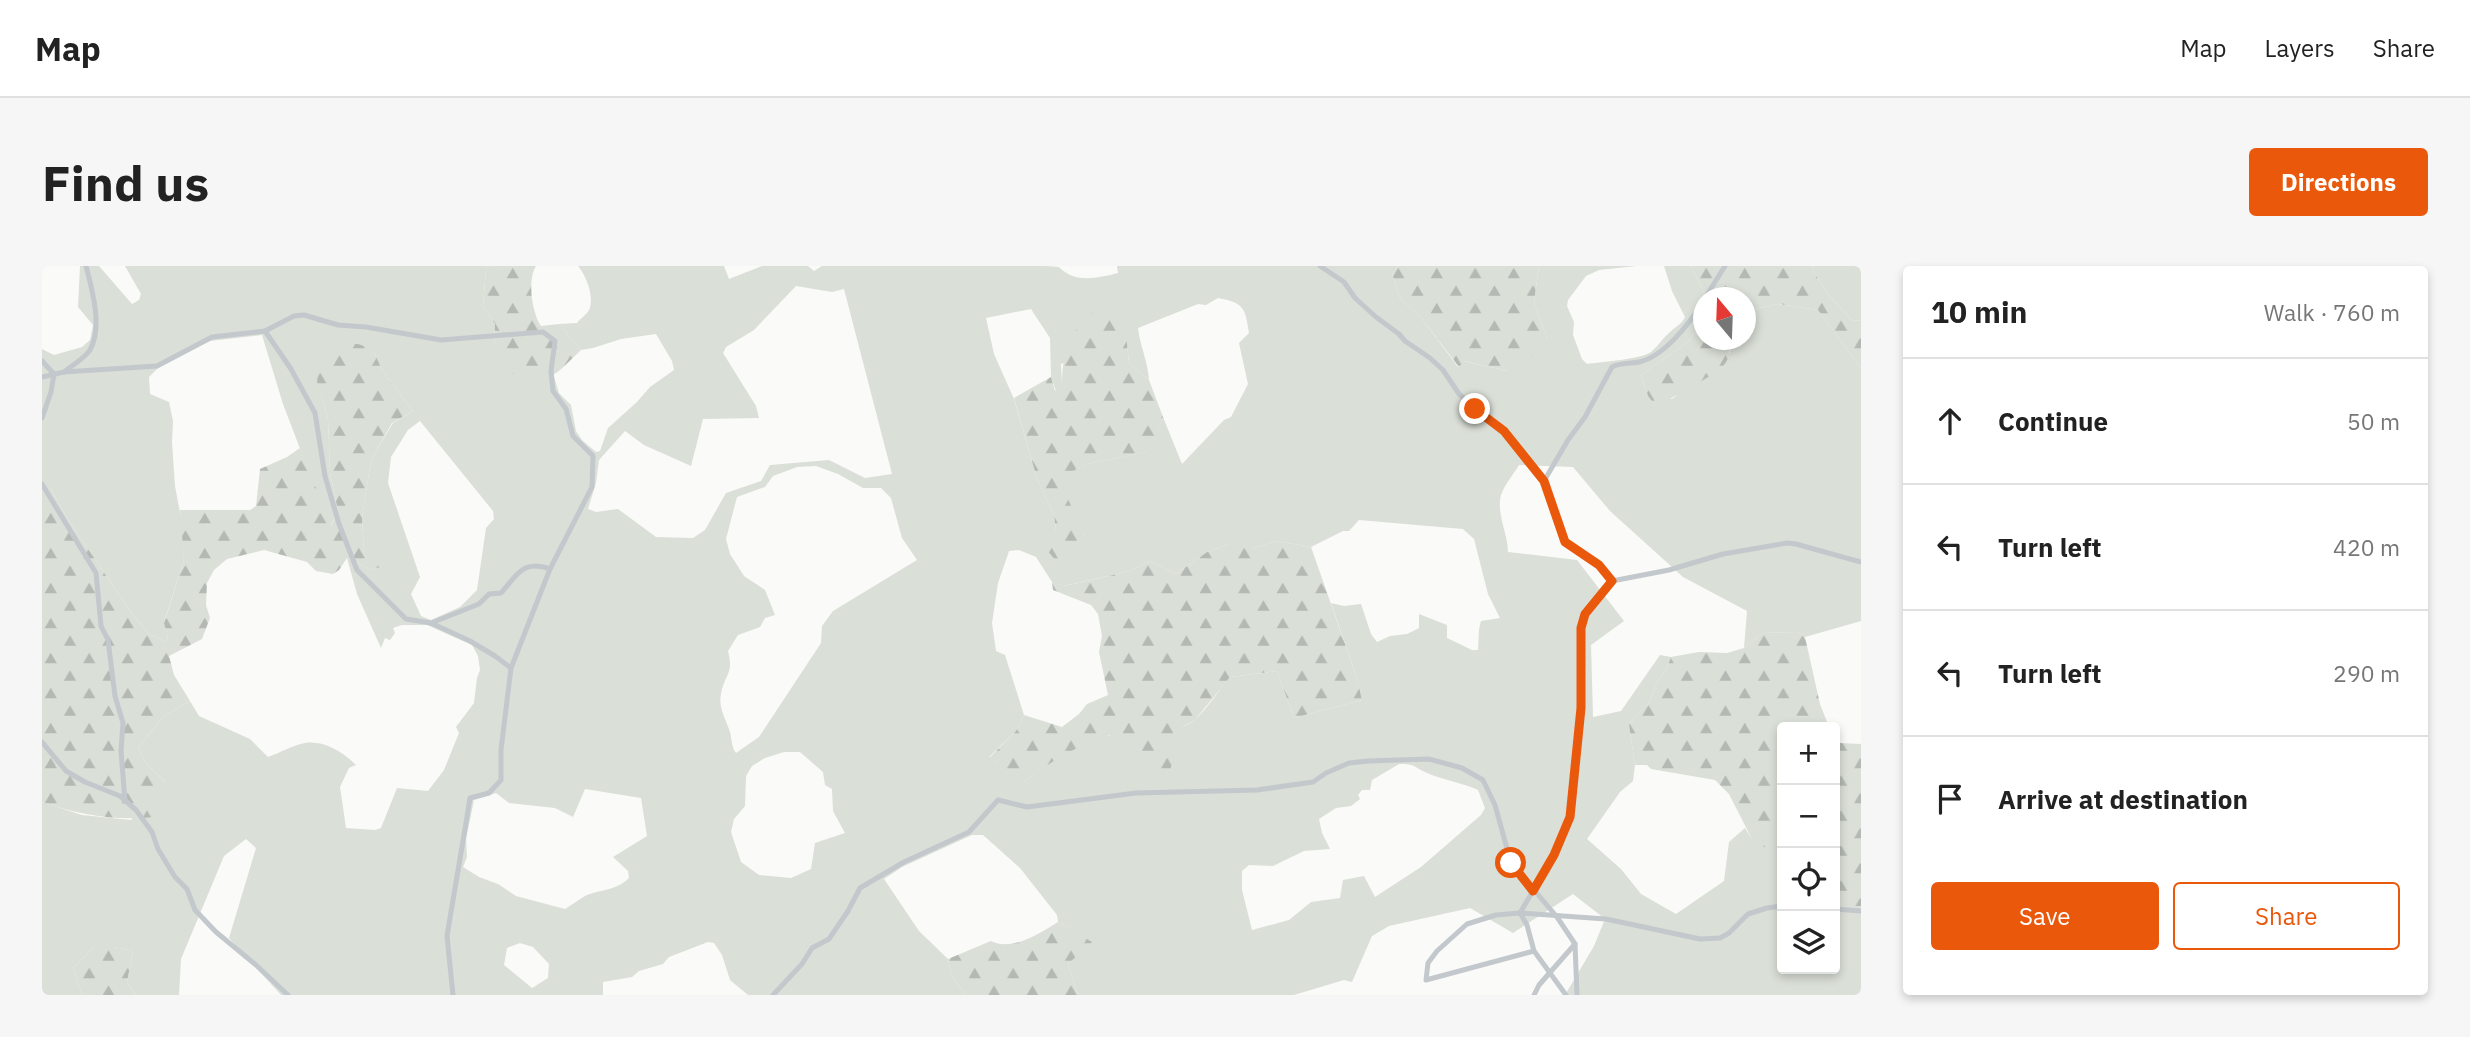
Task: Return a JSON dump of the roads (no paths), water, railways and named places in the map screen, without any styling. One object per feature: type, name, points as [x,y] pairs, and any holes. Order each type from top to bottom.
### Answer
[{"type":"street","points":[[64,372],[90,350],[96,323],[92,288],[86,266]]},
{"type":"street","points":[[1320,266],[1344,282],[1355,298],[1376,317],[1430,358],[1443,370],[1459,394],[1504,431],[1544,481],[1565,542],[1599,565],[1612,581]]},
{"type":"street","points":[[1712,287],[1725,266]]},
{"type":"street","points":[[42,377],[64,372],[157,366],[212,337],[265,331],[294,316],[442,340],[543,332],[555,341],[551,371],[553,391],[566,409],[573,436],[593,456],[592,487],[550,569],[511,668],[501,750],[501,780],[489,793],[470,799],[447,936],[453,995]]},
{"type":"street","points":[[1544,481],[1585,417],[1612,366],[1640,362],[1657,354],[1693,318]]},
{"type":"street","points":[[265,331],[291,369],[315,413],[325,476],[339,524],[357,570],[406,619],[431,623],[495,656],[511,668]]},
{"type":"street","points":[[42,360],[54,374]]},
{"type":"street","points":[[42,418],[54,374]]},
{"type":"street","points":[[42,484],[96,573],[101,626],[108,640],[115,696],[123,723],[121,751],[125,800]]},
{"type":"street","points":[[1520,913],[1554,855],[1570,817],[1581,708],[1581,628],[1585,614],[1612,581],[1787,543],[1861,562]]},
{"type":"street","points":[[431,623],[479,604],[489,594],[501,593],[523,568],[536,564],[550,569]]},
{"type":"street","points":[[42,742],[66,771],[120,796],[136,810],[152,832],[175,877],[187,889],[195,910],[288,995]]},
{"type":"street","points":[[774,995],[802,964],[812,947],[829,939],[848,911],[859,888],[904,862],[969,832],[998,800],[1027,807],[1136,793],[1257,790],[1313,782],[1349,763],[1429,759],[1462,768],[1483,780],[1495,805],[1511,863],[1558,917],[1575,944],[1577,995]]},
{"type":"street","points":[[1534,951],[1426,980],[1428,963],[1437,951],[1467,924],[1496,915],[1520,913],[1606,919],[1700,939],[1720,938],[1748,914],[1777,907]]},
{"type":"street","points":[[1840,909],[1861,911]]},
{"type":"street","points":[[1520,913],[1527,925],[1534,951],[1566,995]]},
{"type":"street","points":[[1534,995],[1539,985],[1575,944]]}]
